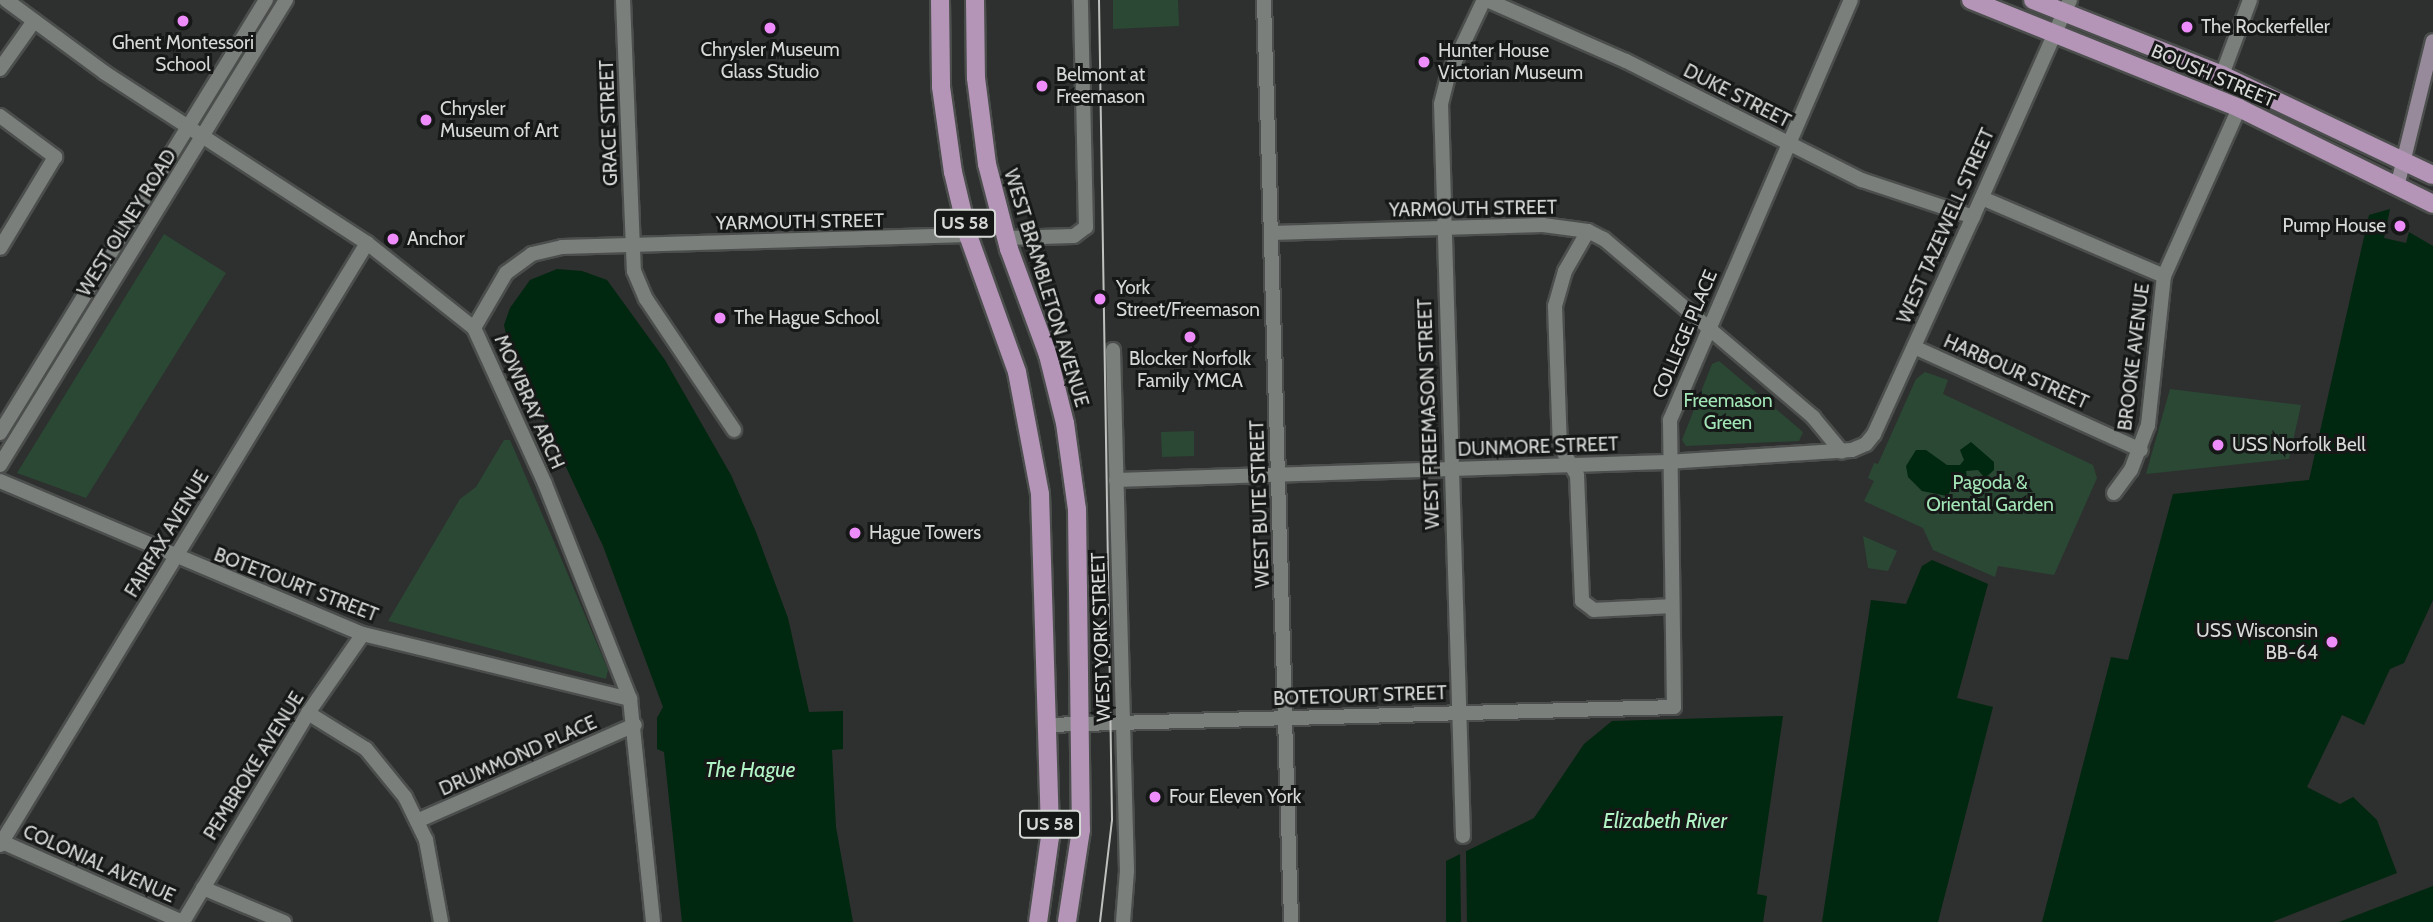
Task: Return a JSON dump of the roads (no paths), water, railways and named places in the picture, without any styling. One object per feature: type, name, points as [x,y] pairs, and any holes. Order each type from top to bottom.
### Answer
[{"type":"main road","name":"US 58","points":[[940,0],[946,127],[968,235],[1017,372],[1037,468],[1044,537],[1049,850],[1038,922]]},
{"type":"main road","name":"WEST BRAMBLETON AVENUE","points":[[975,0],[980,121],[1006,238],[1048,355],[1072,463],[1079,545],[1081,847],[1067,922]]},
{"type":"main road","name":"BOUSH STREET","points":[[1971,0],[2239,108],[2398,183],[2433,204]]},
{"type":"main road","name":"BOUSH STREET","points":[[2033,0],[2067,6],[2222,75],[2433,175]]},
{"type":"main road","points":[[2398,183],[2431,58],[2433,41]]},
{"type":"street","name":"MOWBRAY ARCH","points":[[6,0],[187,128],[367,243],[474,328],[545,484],[630,699],[635,725],[653,922]]},
{"type":"street","name":"WEST OLNEY ROAD","points":[[0,433],[266,0]]},
{"type":"street","name":"WEST OLNEY ROAD","points":[[0,466],[286,0]]},
{"type":"street","name":"GRACE STREET","points":[[623,0],[634,271],[646,299],[734,430]]},
{"type":"street","points":[[1006,238],[1081,233],[1087,218],[1081,0]]},
{"type":"street","name":"WEST BUTE STREET","points":[[1264,0],[1291,922]]},
{"type":"street","name":"DUKE STREET","points":[[1485,0],[1626,61],[1862,180],[1973,217]]},
{"type":"street","name":"WEST FREEMASON STREET","points":[[1463,836],[1441,104],[1448,76],[1485,0]]},
{"type":"street","name":"COLLEGE PLACE","points":[[1674,707],[1667,463],[1670,420],[1708,326],[1851,0]]},
{"type":"street","points":[[2222,75],[2250,0]]},
{"type":"street","name":"WEST TAZEWELL STREET","points":[[1842,453],[1866,444],[1874,434],[2067,6]]},
{"type":"street","points":[[0,69],[34,21]]},
{"type":"street","name":"BROOKE AVENUE","points":[[2114,493],[2141,450],[2152,400],[2164,276],[2239,108]]},
{"type":"street","points":[[0,116],[55,157],[0,248]]},
{"type":"street","points":[[1982,198],[2164,276]]},
{"type":"street","name":"YARMOUTH STREET","points":[[1271,233],[1543,225],[1588,231],[1604,239],[1827,429],[1842,453]]},
{"type":"street","points":[[1588,231],[1565,271],[1555,306],[1560,446],[1573,465],[1585,606],[1594,610],[1672,606]]},
{"type":"street","name":"YARMOUTH STREET","points":[[474,328],[506,273],[531,254],[562,247],[968,235]]},
{"type":"street","name":"FAIRFAX AVENUE","points":[[1,842],[367,243]]},
{"type":"street","name":"HARBOUR STREET","points":[[1914,347],[2141,450]]},
{"type":"street","name":"WEST YORK STREET","points":[[1113,350],[1127,871],[1123,922]]},
{"type":"street","name":"DUNMORE STREET","points":[[1116,480],[1667,463],[1842,453]]},
{"type":"street","name":"BOTETOURT STREET","points":[[0,481],[363,634],[630,699]]},
{"type":"street","name":"PEMBROKE AVENUE","points":[[183,922],[309,713],[363,634]]},
{"type":"street","name":"BOTETOURT STREET","points":[[1047,725],[1674,707]]},
{"type":"street","points":[[309,713],[366,749],[405,797],[417,821],[432,864],[441,922]]},
{"type":"street","name":"DRUMMOND PLACE","points":[[417,821],[635,725]]},
{"type":"street","name":"COLONIAL AVENUE","points":[[1,842],[183,922]]},
{"type":"street","points":[[203,888],[284,922]]},
{"type":"water","points":[[2390,209],[2384,238],[2406,243],[2409,232],[2433,246],[2433,600],[2404,663],[2390,669],[2364,725],[2342,715],[2307,787],[2340,804],[2353,797],[2377,820],[2397,873],[2272,922],[2042,922],[2111,657],[2128,660],[2173,494],[2309,480],[2369,215]]},
{"type":"water","name":"The Hague","points":[[557,269],[582,271],[607,280],[665,360],[731,475],[756,532],[788,618],[809,712],[843,711],[843,749],[832,750],[836,827],[853,922],[682,922],[664,752],[657,749],[657,718],[663,707],[603,546],[508,343],[504,325],[510,308],[530,280]]},
{"type":"water","points":[[1971,442],[1994,462],[1994,470],[1985,478],[1978,470],[1966,471],[1968,485],[1955,484],[1947,496],[1922,491],[1908,477],[1906,466],[1916,450],[1926,450],[1947,465],[1960,465],[1964,460],[1960,450]]},
{"type":"water","points":[[1932,560],[1988,584],[1957,698],[1993,707],[1938,922],[1822,922],[1871,600],[1906,604],[1922,566]]},
{"type":"water","name":"Elizabeth River","points":[[1783,716],[1757,894],[1767,896],[1763,922],[1446,922],[1446,861],[1534,818],[1584,744],[1612,721]]},
{"type":"water","points":[[2433,886],[2433,922],[2339,922]]},
{"type":"tram line","points":[[1099,0],[1112,820],[1100,922]]},
{"type":"place","name":"Ghent Montessori School","points":[[183,21]]},
{"type":"place","name":"The Rockerfeller","points":[[2187,27]]},
{"type":"place","name":"Chrysler Museum Glass Studio","points":[[770,28]]},
{"type":"place","name":"Hunter House Victorian Museum","points":[[1424,62]]},
{"type":"place","name":"Belmont at Freemason","points":[[1042,86]]},
{"type":"place","name":"Chrysler Museum of Art","points":[[426,120]]},
{"type":"place","name":"Pump House","points":[[2400,226]]},
{"type":"place","name":"Anchor","points":[[393,239]]},
{"type":"place","name":"York Street/Freemason","points":[[1100,299]]},
{"type":"place","name":"The Hague School","points":[[720,318]]},
{"type":"place","name":"Blocker Norfolk Family YMCA","points":[[1190,337]]},
{"type":"place","name":"USS Norfolk Bell","points":[[2218,445]]},
{"type":"place","name":"Hague Towers","points":[[855,533]]},
{"type":"place","name":"USS Wisconsin BB-64","points":[[2332,642]]},
{"type":"place","name":"Four Eleven York","points":[[1155,797]]},
{"type":"park label","name":"Freemason Green","points":[[1728,412]]},
{"type":"park label","name":"Pagoda & Oriental Garden","points":[[1990,494]]}]
